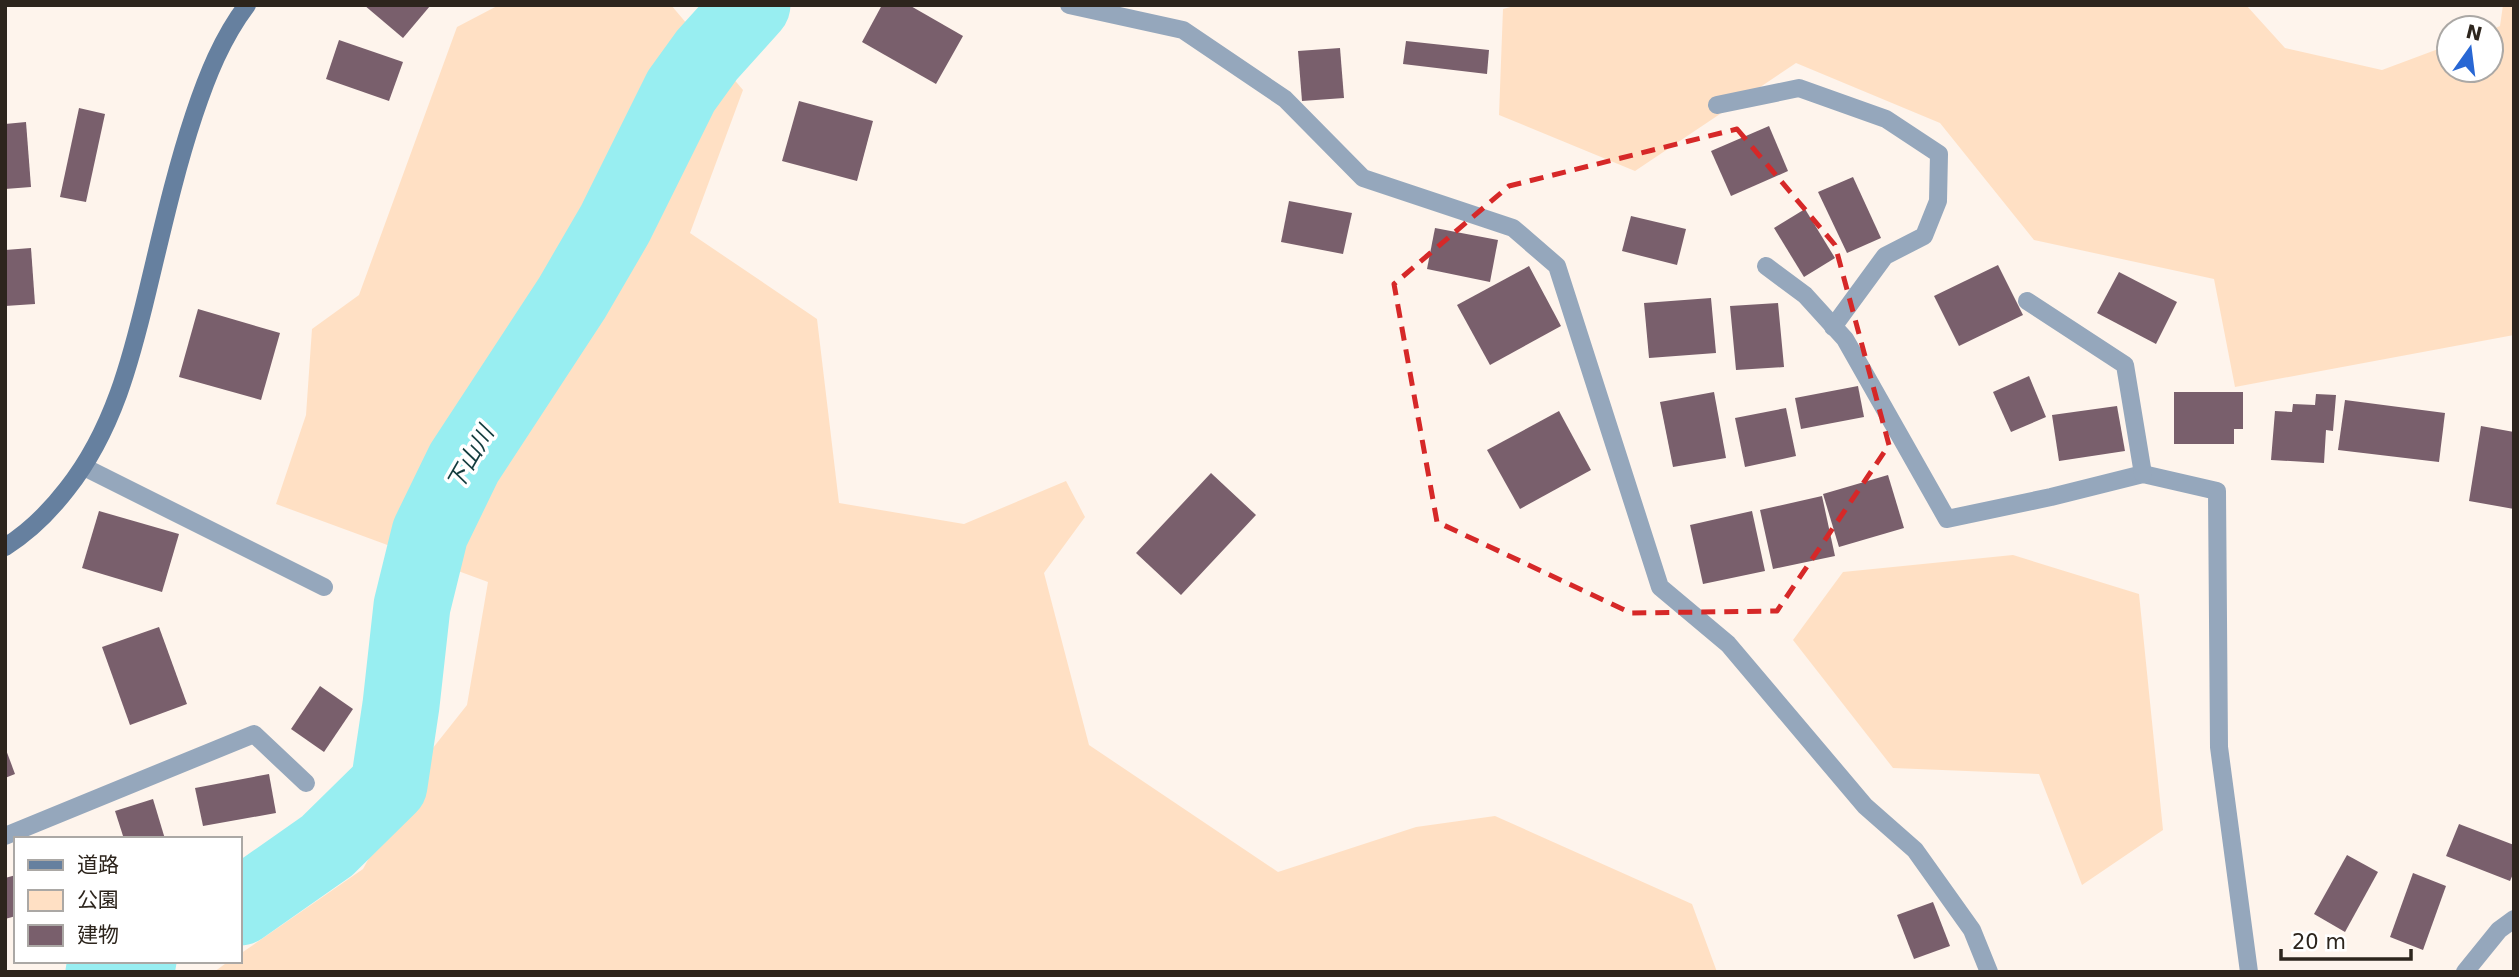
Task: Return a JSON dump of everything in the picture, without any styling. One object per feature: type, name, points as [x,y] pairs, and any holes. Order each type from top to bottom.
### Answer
[{"type":"street","points":[[5,547],[17,540],[54,506],[85,467],[113,412],[134,350],[181,155],[202,89],[230,27],[247,5]]},
{"type":"street","points":[[1069,5],[1183,30],[1285,99],[1363,178],[1513,228],[1557,266],[1660,587],[1728,644],[1865,806],[1915,850],[1972,930],[1989,972]]},
{"type":"street","points":[[1717,105],[1799,88],[1886,119],[1939,153],[1938,201],[1924,236],[1885,256],[1833,327]]},
{"type":"street","points":[[1766,267],[1805,295],[1844,339],[1947,519],[2143,474],[2217,491],[2219,747],[2249,972]]},
{"type":"street","points":[[2027,301],[2125,365],[2143,474]]},
{"type":"street","points":[[85,467],[324,587]]},
{"type":"street","points":[[5,836],[254,734],[306,783]]},
{"type":"street","points":[[2465,972],[2499,930],[2514,919]]},
{"type":"highlighted area","points":[[1737,129],[1835,245],[1889,445],[1777,611],[1631,613],[1437,522],[1394,284],[1509,186]]},
{"type":"green space","points":[[499,5],[671,5],[743,90],[690,233],[817,319],[839,503],[964,524],[1066,481],[1085,517],[1044,573],[1089,745],[1278,872],[1416,827],[1495,816],[1692,904],[1717,972],[214,972],[226,963],[242,963],[242,953],[363,869],[421,763],[467,705],[488,582],[276,504],[306,415],[312,329],[359,295],[457,27]]},
{"type":"green space","points":[[1518,5],[2246,5],[2285,48],[2382,70],[2435,50],[2435,84],[2505,84],[2505,14],[2502,14],[2503,5],[2514,5],[2514,335],[2235,387],[2214,279],[2034,240],[1940,123],[1796,63],[1635,171],[1499,115],[1503,9]]},
{"type":"green space","points":[[2013,555],[2139,594],[2163,830],[2082,885],[2039,774],[1893,768],[1793,640],[1843,572]]},
{"type":"building","points":[[364,5],[428,5],[430,6],[403,38]]},
{"type":"building","points":[[882,5],[909,5],[963,36],[936,84],[862,42]]},
{"type":"building","points":[[339,40],[403,62],[389,101],[326,79]]},
{"type":"building","points":[[1406,41],[1489,50],[1487,74],[1403,64]]},
{"type":"building","points":[[1340,48],[1344,98],[1302,101],[1298,51]]},
{"type":"building","points":[[799,101],[873,121],[857,181],[782,161]]},
{"type":"building","points":[[79,108],[105,114],[86,202],[60,197]]},
{"type":"building","points":[[26,122],[31,187],[5,189],[5,124]]},
{"type":"building","points":[[1769,126],[1788,171],[1731,196],[1711,151]]},
{"type":"building","points":[[1853,177],[1881,238],[1847,253],[1818,192]]},
{"type":"building","points":[[1289,201],[1352,213],[1343,254],[1281,242]]},
{"type":"building","points":[[1805,209],[1835,258],[1804,277],[1774,228]]},
{"type":"building","points":[[1631,216],[1686,229],[1677,265],[1622,251]]},
{"type":"building","points":[[1435,228],[1498,240],[1490,282],[1427,269]]},
{"type":"building","points":[[31,248],[35,304],[5,306],[5,250]]},
{"type":"building","points":[[1998,265],[2023,315],[1959,346],[1934,296]]},
{"type":"building","points":[[1529,266],[1561,326],[1490,365],[1457,305]]},
{"type":"building","points":[[2119,272],[2177,302],[2156,344],[2097,313]]},
{"type":"building","points":[[1711,298],[1716,353],[1649,358],[1644,303]]},
{"type":"building","points":[[1778,303],[1784,367],[1736,370],[1730,306]]},
{"type":"building","points":[[198,309],[280,333],[261,400],[179,377]]},
{"type":"building","points":[[2029,376],[2046,417],[2011,432],[1993,392]]},
{"type":"building","points":[[1858,386],[1864,417],[1801,429],[1795,398]]},
{"type":"building","points":[[1714,392],[1726,458],[1673,467],[1660,402]]},
{"type":"building","points":[[2174,392],[2243,392],[2243,429],[2234,429],[2234,444],[2174,444]]},
{"type":"building","points":[[2316,394],[2336,395],[2333,431],[2326,430],[2324,463],[2271,460],[2275,411],[2292,412],[2293,404],[2315,405]]},
{"type":"building","points":[[2345,400],[2445,413],[2439,462],[2338,450]]},
{"type":"building","points":[[2117,406],[2125,451],[2059,461],[2052,415]]},
{"type":"building","points":[[1786,408],[1796,456],[1745,467],[1735,418]]},
{"type":"building","points":[[1559,411],[1591,470],[1520,509],[1487,450]]},
{"type":"building","points":[[2481,426],[2514,432],[2514,509],[2469,501]]},
{"type":"building","points":[[1211,473],[1256,515],[1181,595],[1136,553]]},
{"type":"building","points":[[1888,475],[1904,528],[1839,547],[1823,494]]},
{"type":"building","points":[[1822,496],[1835,556],[1773,569],[1760,510]]},
{"type":"building","points":[[99,511],[179,534],[162,592],[82,568]]},
{"type":"building","points":[[1752,511],[1765,571],[1703,584],[1690,525]]},
{"type":"building","points":[[159,627],[187,704],[130,725],[102,647]]},
{"type":"building","points":[[320,686],[353,709],[324,752],[291,729]]},
{"type":"building","points":[[5,747],[15,774],[5,778]]},
{"type":"building","points":[[269,774],[276,813],[203,826],[195,788]]},
{"type":"building","points":[[153,799],[164,837],[123,837],[115,811]]},
{"type":"building","points":[[2459,824],[2514,845],[2514,872],[2510,881],[2446,856]]},
{"type":"building","points":[[2347,855],[2378,872],[2345,932],[2314,914]]},
{"type":"building","points":[[2413,873],[2446,886],[2423,950],[2390,937]]},
{"type":"building","points":[[14,876],[14,917],[5,919],[5,878]]},
{"type":"building","points":[[1933,902],[1950,946],[1914,959],[1897,915]]},
{"type":"waterway","name":"下山川","points":[[242,906],[327,846],[389,785],[412,606],[430,533],[464,463],[572,298],[615,224],[681,91],[707,55],[752,5]]},
{"type":"waterway","name":"下山川","points":[[104,972],[132,963]]}]
